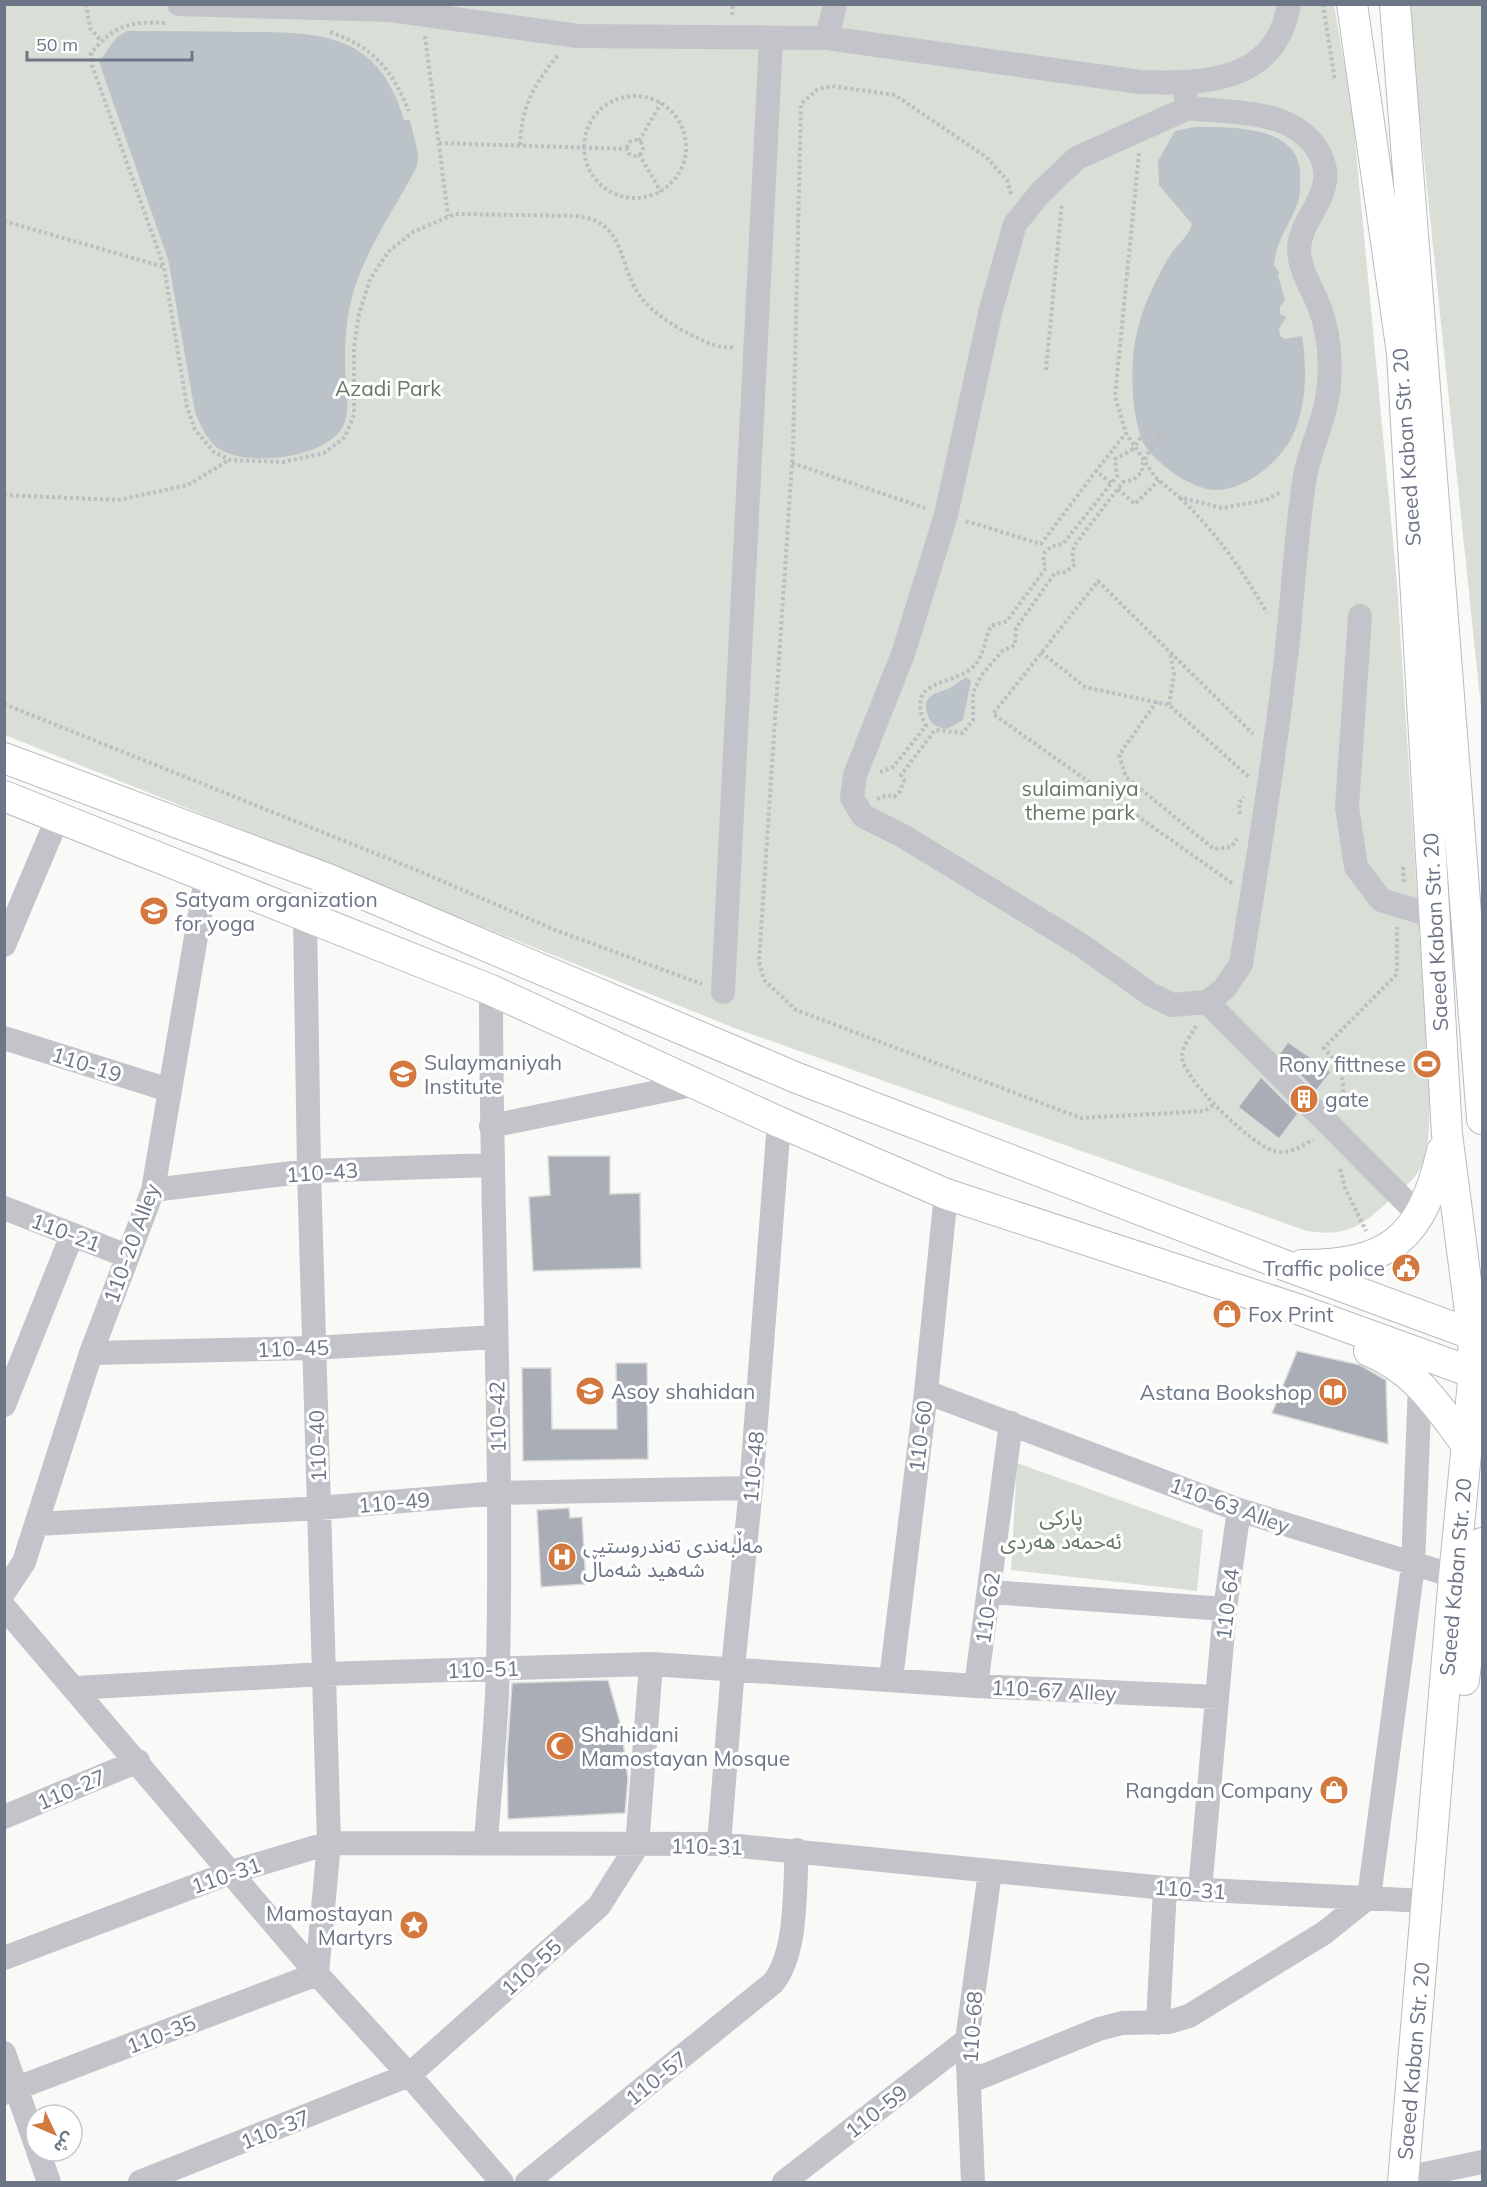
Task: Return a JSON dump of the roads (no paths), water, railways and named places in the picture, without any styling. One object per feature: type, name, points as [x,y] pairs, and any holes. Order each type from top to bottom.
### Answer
[{"type":"main road","name":"Saeed Kaban Str. 20","points":[[1352,4],[1402,354],[1447,1134],[1478,1337],[1478,1374],[1467,1445],[1454,1576],[1426,1901],[1408,2181]]},
{"type":"main road","name":"Saeed Kaban Str. 20","points":[[1395,4],[1482,1119]]},
{"type":"main road","points":[[4,758],[328,879],[797,1078],[1478,1337]]},
{"type":"main road","points":[[4,796],[491,990],[779,1122],[946,1194],[1300,1310],[1478,1374]]},
{"type":"main road","points":[[149,855],[162,817]]},
{"type":"main road","points":[[1284,1265],[1347,1264],[1371,1257],[1395,1243],[1420,1216],[1432,1190],[1447,1134]]},
{"type":"main road","points":[[1300,1310],[1337,1336],[1395,1363],[1420,1384],[1467,1445]]},
{"type":"main road","name":"Saeed Kaban Str. 20","points":[[1408,2181],[1463,1683],[1482,1543]]},
{"type":"main road","points":[[1463,1683],[1482,1651]]},
{"type":"street","points":[[827,38],[835,4]]},
{"type":"street","points":[[177,14],[391,7],[423,15],[578,36],[827,38],[1140,82],[1183,83],[1217,80],[1245,69],[1265,54],[1280,34],[1289,4]]},
{"type":"street","points":[[723,992],[758,344],[771,39]]},
{"type":"street","points":[[1183,83],[1188,108]]},
{"type":"street","points":[[1188,108],[1260,116],[1287,122],[1316,147],[1326,170],[1321,200],[1301,236],[1299,250],[1302,269],[1319,306],[1329,340],[1329,384],[1323,422],[1304,479],[1283,683],[1273,754],[1261,788],[1252,897],[1241,964],[1224,990],[1207,1002],[1172,1005],[1150,994],[1071,939],[903,836],[863,816],[852,798],[867,771],[946,515],[991,309],[1015,224],[1041,192],[1077,159],[1141,132],[1188,108]]},
{"type":"street","points":[[1360,616],[1347,807],[1356,867],[1381,900],[1434,916]]},
{"type":"street","points":[[4,945],[58,818]]},
{"type":"street","name":"110-20 Alley","points":[[4,1592],[14,1556],[38,1524],[91,1353],[153,1190],[206,878]]},
{"type":"street","name":"110-40","points":[[305,916],[309,1171],[329,1843],[317,1974]]},
{"type":"street","name":"110-42","points":[[486,1842],[498,1668],[498,1493],[491,1165],[491,990]]},
{"type":"street","points":[[1207,1002],[1420,1216]]},
{"type":"street","name":"110-19","points":[[4,1038],[169,1090]]},
{"type":"street","points":[[491,1126],[697,1084]]},
{"type":"street","name":"110-48","points":[[719,1844],[733,1668],[752,1488],[779,1122]]},
{"type":"street","name":"110-43","points":[[153,1190],[309,1171],[491,1165]]},
{"type":"street","name":"110-60","points":[[891,1679],[926,1392],[946,1194]]},
{"type":"street","name":"110-21","points":[[4,1208],[127,1256]]},
{"type":"street","points":[[4,1406],[72,1235]]},
{"type":"street","name":"110-45","points":[[91,1353],[314,1348],[495,1337]]},
{"type":"street","points":[[969,2082],[1099,2029],[1122,2024],[1179,2020],[1324,1933],[1369,1897],[1413,1566],[1420,1384]]},
{"type":"street","name":"110-63 Alley","points":[[926,1392],[1239,1510],[1413,1566],[1454,1576]]},
{"type":"street","name":"110-62","points":[[976,1686],[1011,1423]]},
{"type":"street","name":"110-49","points":[[38,1524],[319,1508],[498,1493],[752,1488]]},
{"type":"street","name":"110-64","points":[[1200,1890],[1225,1609],[1239,1510]]},
{"type":"street","points":[[990,1592],[1225,1609]]},
{"type":"street","points":[[4,1606],[317,1974],[502,2182]]},
{"type":"street","points":[[637,1846],[651,1664]]},
{"type":"street","name":"110-51","points":[[75,1688],[323,1674],[651,1664],[891,1679]]},
{"type":"street","name":"110-67 Alley","points":[[891,1679],[976,1686],[1217,1697]]},
{"type":"street","name":"110-27","points":[[4,1817],[138,1761]]},
{"type":"street","name":"110-31","points":[[4,1958],[232,1872],[329,1843],[486,1842],[637,1846],[719,1844],[797,1850],[990,1872],[1073,1877],[1165,1888],[1426,1901]]},
{"type":"street","name":"110-55","points":[[409,2075],[599,1906],[637,1846]]},
{"type":"street","name":"110-57","points":[[527,2182],[772,1983],[782,1971],[788,1953],[797,1850]]},
{"type":"street","name":"110-68","points":[[973,2182],[967,2040],[990,1872]]},
{"type":"street","points":[[1158,2023],[1165,1888]]},
{"type":"street","name":"110-35","points":[[10,2091],[317,1974]]},
{"type":"street","name":"110-59","points":[[784,2182],[967,2040]]},
{"type":"street","points":[[4,2054],[10,2091],[24,2120]]},
{"type":"street","name":"110-37","points":[[140,2182],[409,2075]]},
{"type":"street","points":[[1408,2181],[1482,2159]]},
{"type":"street","points":[[42,2163],[49,2182]]},
{"type":"place","name":"Satyam organization for yoga","points":[[154,911]]},
{"type":"place","name":"Rony fittnese","points":[[1427,1064]]},
{"type":"place","name":"Sulaymaniyah Institute","points":[[403,1074]]},
{"type":"place","name":"gate","points":[[1304,1099]]},
{"type":"place","name":"Traffic police","points":[[1406,1268]]},
{"type":"place","name":"Fox Print","points":[[1227,1314]]},
{"type":"place","name":"Asoy shahidan","points":[[590,1391]]},
{"type":"place","name":"Astana Bookshop","points":[[1333,1392]]},
{"type":"place","name":"مەڵبەندی تەندروستیی شەهید شەماڵ","points":[[562,1557]]},
{"type":"place","name":"Shahidani Mamostayan Mosque","points":[[560,1746]]},
{"type":"place","name":"Rangdan Company","points":[[1334,1790]]},
{"type":"place","name":"Mamostayan Martyrs","points":[[414,1925]]},
{"type":"park label","name":"Azadi Park","points":[[388,388]]},
{"type":"park label","name":"sulaimaniya theme park","points":[[1080,800]]},
{"type":"park label","name":"پارکی ئەحمەد هەردی","points":[[1061,1529]]}]
